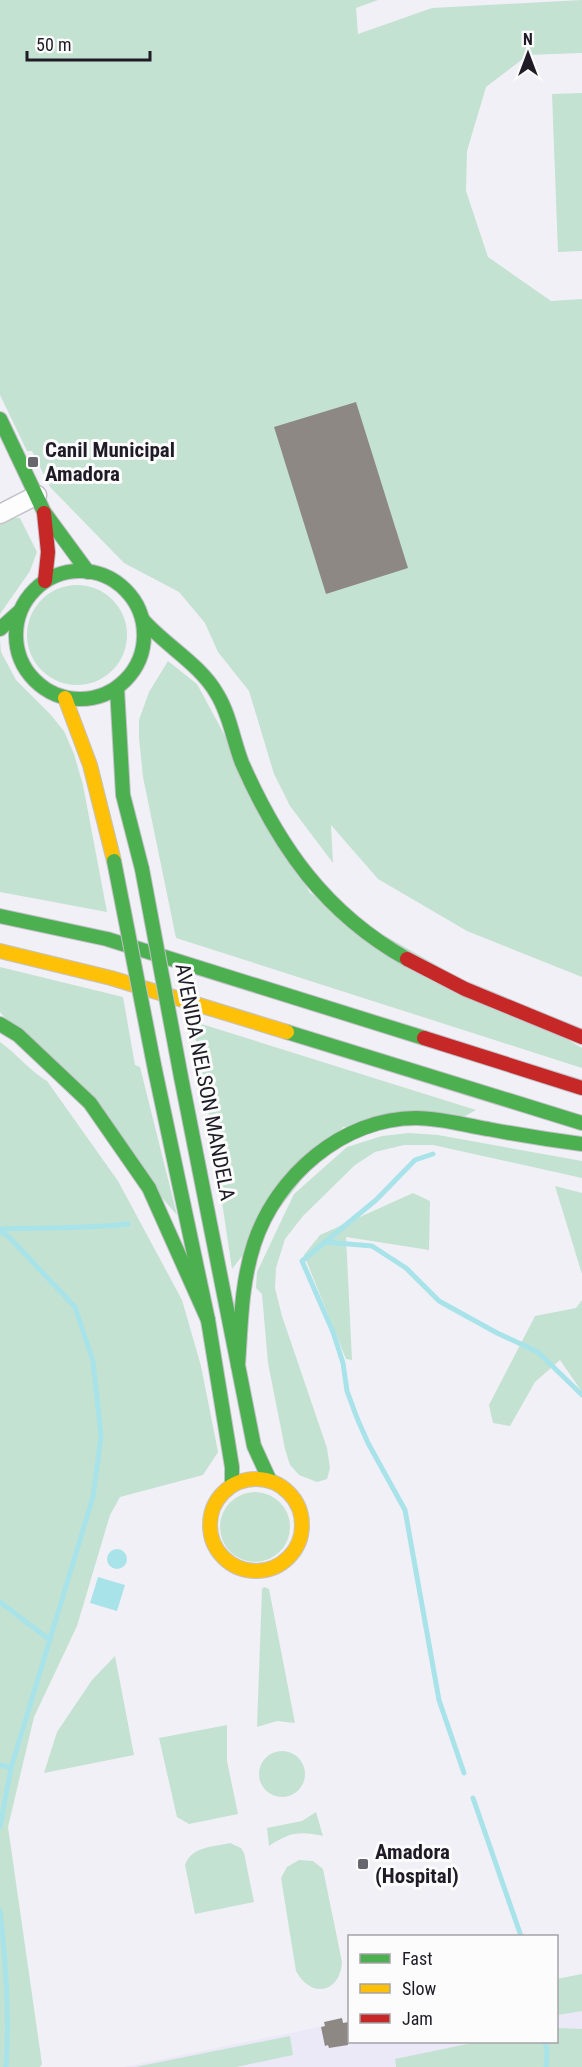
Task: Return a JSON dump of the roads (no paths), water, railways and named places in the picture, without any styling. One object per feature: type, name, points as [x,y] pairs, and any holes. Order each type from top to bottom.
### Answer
[{"type":"main road","points":[[0,419],[44,512],[88,572]]},
{"type":"main road","points":[[44,512],[48,552],[45,581]]},
{"type":"main road","points":[[0,629],[20,610],[30,594],[45,581],[65,573],[88,572],[103,575],[123,588],[137,606],[143,620],[144,646],[135,670],[117,688],[100,696],[83,700],[65,698],[47,691],[33,680],[22,664],[16,647],[16,629],[20,610]]},
{"type":"main road","points":[[143,620],[190,663],[217,693],[240,757],[278,833],[300,867],[335,909],[374,941],[421,969],[582,1036]]},
{"type":"main road","name":"AVENIDA NELSON MANDELA","points":[[117,688],[123,795],[142,869],[254,1446],[270,1481]]},
{"type":"main road","points":[[65,698],[90,765],[114,861],[208,1320],[232,1467],[232,1485]]},
{"type":"main road","points":[[0,916],[107,939],[582,1088]]},
{"type":"main road","points":[[0,951],[111,978],[582,1123]]},
{"type":"main road","points":[[0,1024],[18,1035],[90,1103],[149,1188],[208,1320]]},
{"type":"main road","points":[[237,1365],[244,1286],[258,1234],[270,1209],[285,1187],[338,1139],[359,1129],[408,1118],[442,1120],[499,1132],[582,1144]]},
{"type":"main road","points":[[251,1479],[270,1481],[280,1486],[296,1502],[302,1518],[301,1536],[294,1552],[284,1563],[265,1571],[247,1571],[232,1565],[220,1555],[212,1541],[209,1525],[215,1502],[232,1485],[251,1479]]},
{"type":"street","points":[[0,514],[37,495]]},
{"type":"water","points":[[117,1549],[124,1552],[127,1559],[124,1566],[117,1569],[110,1566],[107,1559],[110,1552]]},
{"type":"water","points":[[98,1577],[125,1585],[117,1611],[90,1603]]},
{"type":"waterway","points":[[433,1154],[415,1160],[376,1200],[302,1261],[333,1332],[343,1363],[347,1391],[357,1418],[368,1443],[405,1510],[439,1700],[464,1773]]},
{"type":"waterway","points":[[0,1229],[128,1224]]},
{"type":"waterway","points":[[0,1231],[9,1237],[75,1307],[93,1361],[101,1436],[93,1497],[11,1768],[0,1827]]},
{"type":"waterway","points":[[325,1242],[372,1246],[406,1268],[439,1301],[497,1333],[538,1352],[582,1395]]},
{"type":"waterway","points":[[0,1602],[50,1640]]},
{"type":"waterway","points":[[0,1765],[11,1768]]},
{"type":"waterway","points":[[473,1798],[521,1935]]},
{"type":"waterway","points":[[0,1910],[7,1989],[6,2067]]},
{"type":"waterway","points":[[545,2043],[546,2067]]},
{"type":"place","name":"Canil Municipal Amadora","points":[[33,462]]},
{"type":"place","name":"Amadora (Hospital)","points":[[363,1864]]}]
